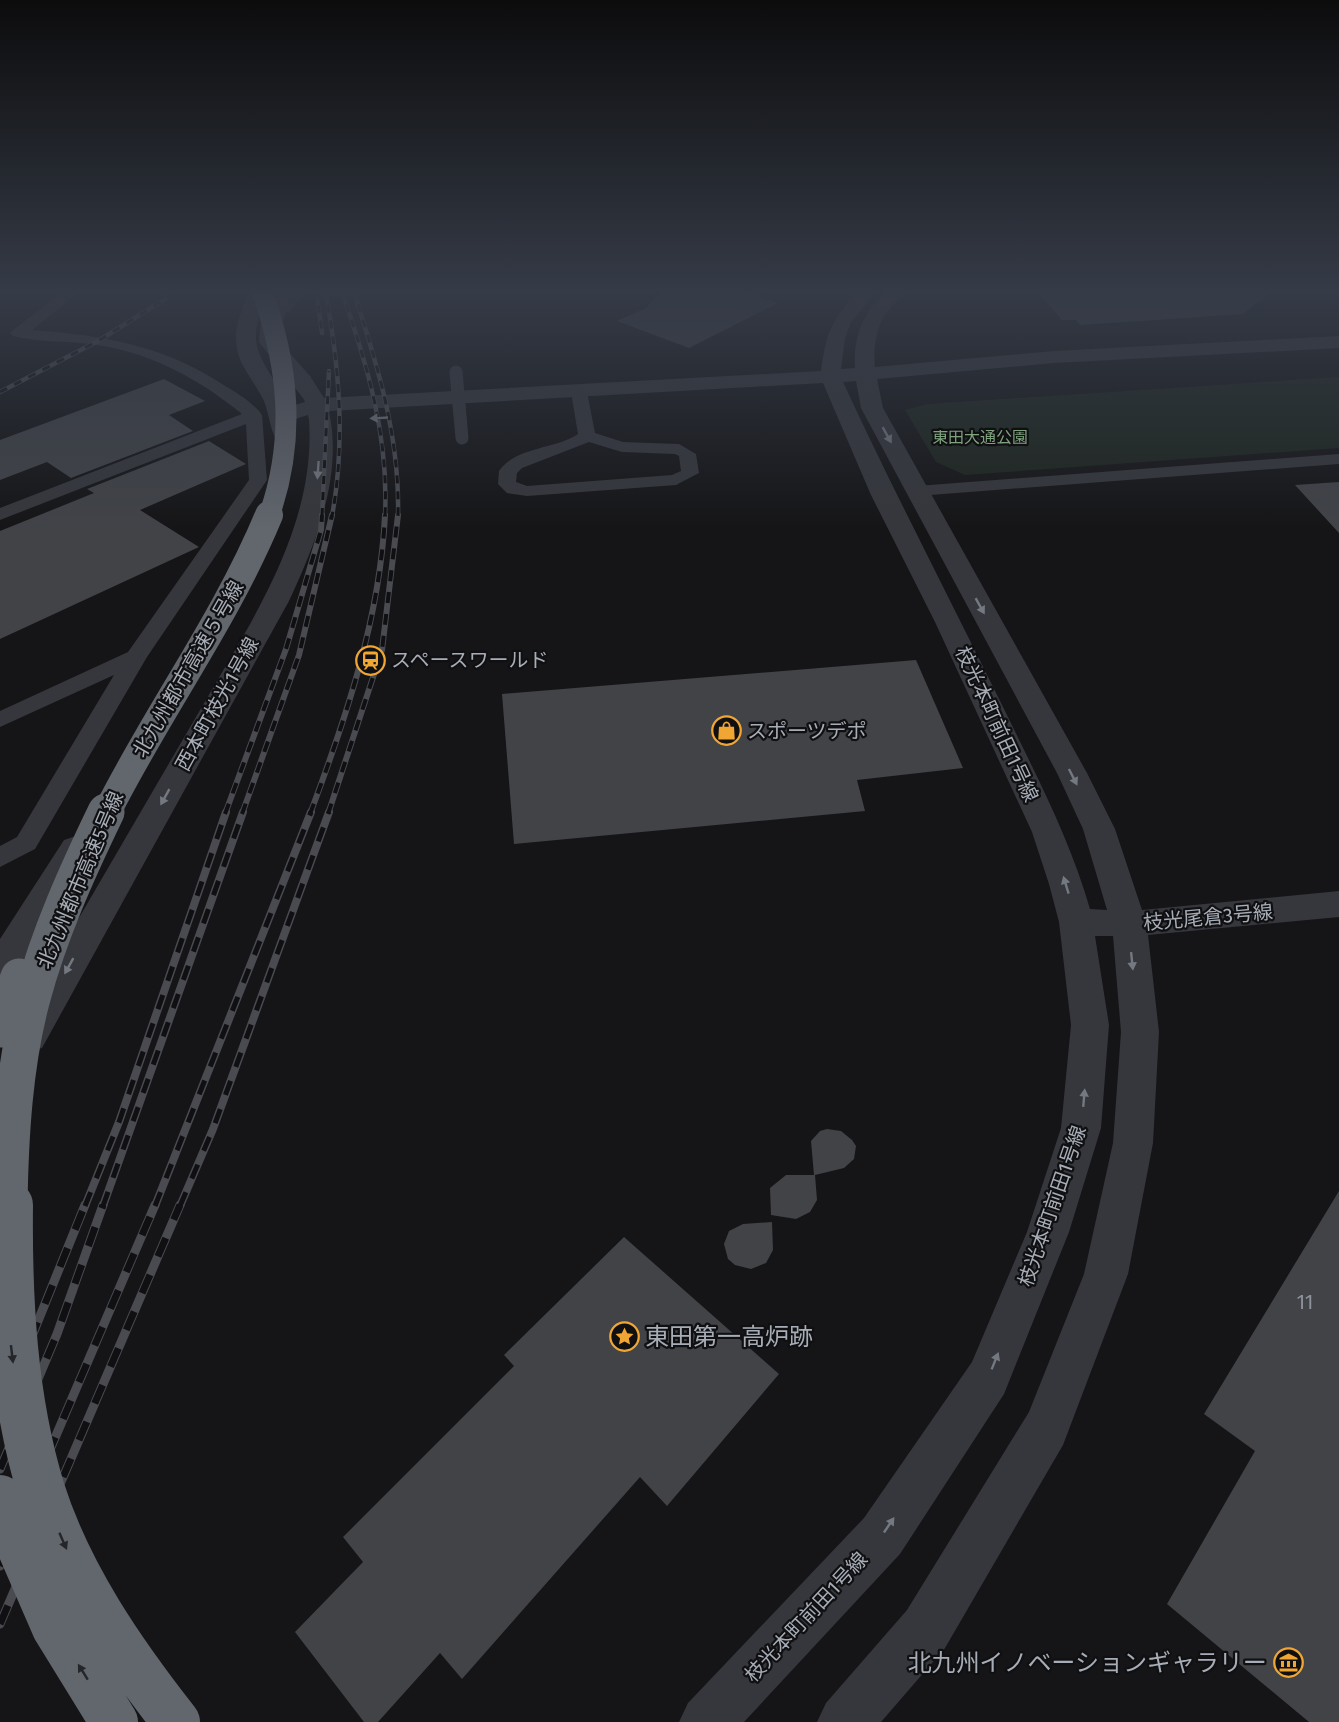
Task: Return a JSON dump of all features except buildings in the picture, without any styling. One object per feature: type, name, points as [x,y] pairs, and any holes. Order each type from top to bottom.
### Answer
[{"type":"highway","name":"北九州都市高速5号線","points":[[176,1722],[151,1691],[85,1589],[41,1491],[18,1399],[7,1309],[4,1230],[7,1153],[14,1084],[30,1003],[52,934],[121,784],[225,610],[246,568],[275,496],[285,456],[286,388],[284,369]]},
{"type":"highway","points":[[0,1029],[29,951],[56,898],[121,784]]},
{"type":"highway","points":[[0,1499],[56,1628],[114,1722]]},
{"type":"street","points":[[0,858],[26,843],[136,657],[258,480],[254,415],[229,393],[185,369]]},
{"type":"street","name":"西本町枝光1号線","points":[[0,968],[206,641],[270,506],[282,462],[285,437],[283,416],[278,402],[252,369]]},
{"type":"street","points":[[292,369],[308,388],[318,413]]},
{"type":"street","name":"枝光本町前田1号線","points":[[707,1722],[882,1536],[988,1378],[1048,1232],[1081,1128],[1090,1025],[1076,922],[1048,832],[948,622],[883,495],[845,369]]},
{"type":"street","name":"枝光本町前田1号線","points":[[849,382],[856,369]]},
{"type":"street","points":[[849,382],[953,369]]},
{"type":"street","points":[[283,416],[849,382],[1107,369]]},
{"type":"street","points":[[456,372],[462,438]]},
{"type":"street","name":"枝光本町前田1号線","points":[[845,1722],[926,1629],[1046,1428],[1106,1274],[1134,1143],[1140,1032],[1129,924],[1099,829],[1077,783],[872,408],[849,382]]},
{"type":"street","points":[[580,399],[586,436]]},
{"type":"street","name":"西本町枝光1号線","points":[[0,1089],[281,587],[308,524],[318,476],[318,413]]},
{"type":"street","points":[[0,514],[254,415]]},
{"type":"street","points":[[586,436],[622,447],[679,449],[687,454],[690,473],[676,480],[527,491],[513,489],[507,484],[508,471],[519,462],[563,450],[586,436]]},
{"type":"street","points":[[917,491],[1339,459]]},
{"type":"street","points":[[0,720],[136,657]]},
{"type":"street","name":"枝光尾倉3号線","points":[[1076,922],[1129,924],[1339,904]]},
{"type":"green space","name":"東田大通公園","points":[[1339,377],[1339,448],[965,475],[936,462],[905,410],[928,404]]},
{"type":"railway","points":[[0,392],[44,369]]},
{"type":"railway","points":[[332,516],[340,431],[337,369]]},
{"type":"railway","points":[[366,369],[380,429],[385,515]]},
{"type":"railway","points":[[377,369],[391,429],[398,486],[398,515]]},
{"type":"railway","points":[[322,516],[329,371]]},
{"type":"railway","points":[[225,814],[286,649],[321,530],[322,515]]},
{"type":"railway","points":[[242,814],[299,655],[332,515]]},
{"type":"railway","points":[[310,814],[348,704],[369,630],[382,553],[385,515]]},
{"type":"railway","points":[[328,814],[382,650],[398,515]]},
{"type":"railway","points":[[85,1206],[119,1122],[226,812]]},
{"type":"railway","points":[[103,1206],[243,812]]},
{"type":"railway","points":[[155,1206],[311,812]]},
{"type":"railway","points":[[180,1206],[213,1129],[329,812]]},
{"type":"railway","points":[[0,1415],[85,1205]]},
{"type":"railway","points":[[0,1469],[57,1334],[103,1205]]},
{"type":"railway","points":[[0,1566],[155,1205]]},
{"type":"railway","points":[[0,1624],[180,1205]]},
{"type":"place","name":"スペースワールド","points":[[370,660]]},
{"type":"place","name":"スポーツデポ","points":[[726,731]]},
{"type":"place","name":"東田第一高炉跡","points":[[624,1337]]},
{"type":"place","name":"北九州イノベーションギャラリー","points":[[1288,1663]]}]
